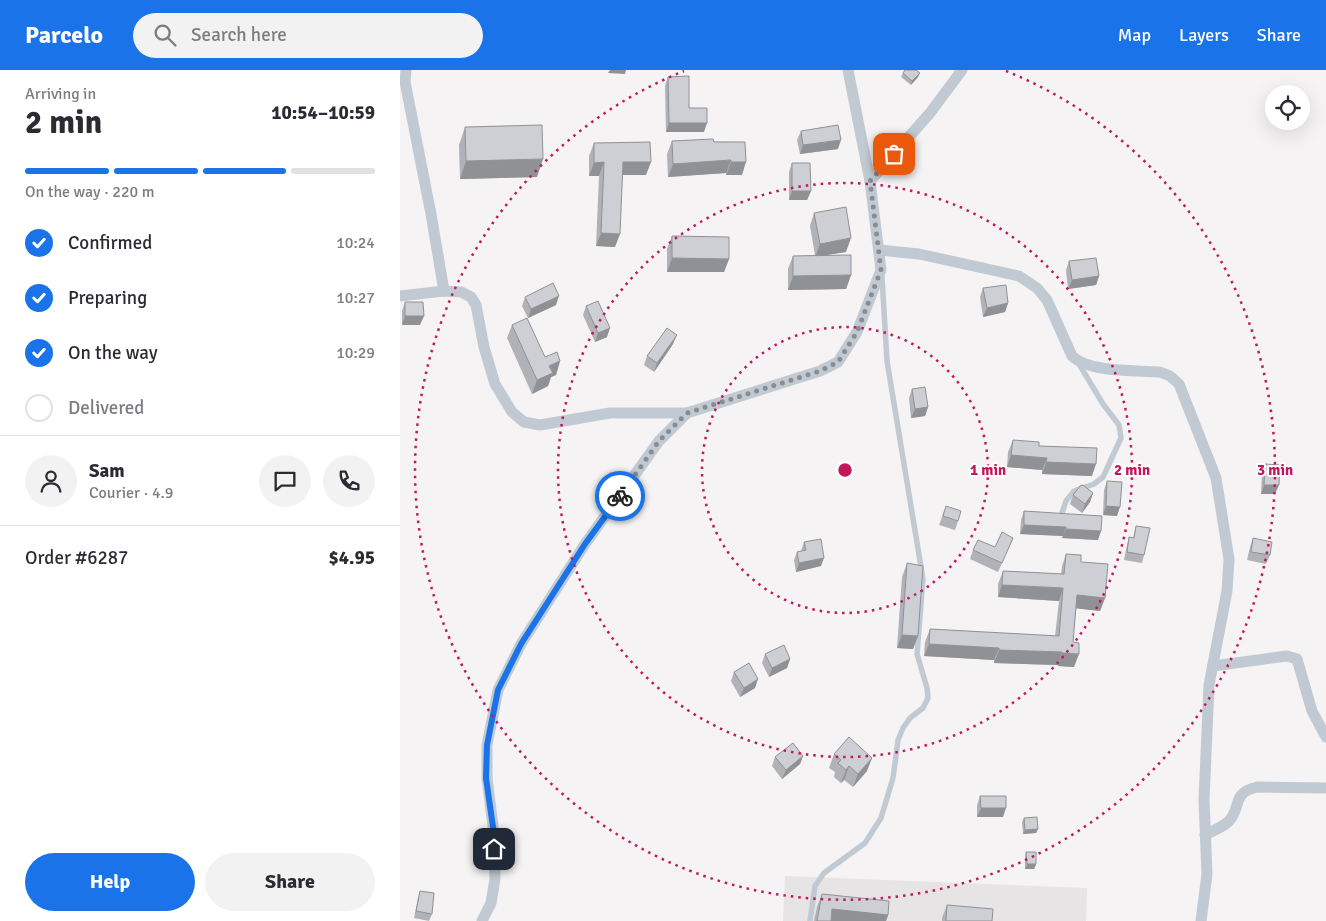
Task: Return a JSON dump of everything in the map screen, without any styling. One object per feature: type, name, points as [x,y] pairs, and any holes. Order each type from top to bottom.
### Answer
[{"type":"street","points":[[406,70],[404,95],[431,214],[444,291]]},
{"type":"street","points":[[400,296],[444,291],[461,292],[471,297],[476,305],[484,348],[495,384],[512,412],[524,422],[540,425],[610,413],[687,413],[820,371],[838,362],[857,332],[881,270],[870,181],[848,70]]},
{"type":"street","points":[[870,181],[930,113],[962,70]]},
{"type":"street","points":[[879,250],[919,254],[1019,276],[1037,288],[1047,300],[1072,356],[1078,362],[1090,367],[1160,372],[1170,376],[1179,384],[1216,478],[1229,559],[1227,591],[1209,685],[1204,800],[1207,874],[1201,921]]},
{"type":"street","points":[[482,921],[492,903],[495,879],[494,834],[486,778],[487,745],[498,690],[521,644],[585,544],[659,441],[687,413]]},
{"type":"street","points":[[1213,666],[1287,656],[1297,659],[1312,711],[1326,737]]},
{"type":"street","points":[[1205,835],[1228,822],[1232,817],[1237,802],[1247,789],[1257,787],[1326,788]]},
{"type":"lane","points":[[810,921],[815,886],[824,873],[865,842],[882,818],[893,778],[898,740],[910,718],[924,708],[928,698],[917,654],[923,579],[887,361],[881,270]]},
{"type":"lane","points":[[1061,516],[1066,501],[1074,490],[1094,484],[1103,477],[1121,438],[1119,425],[1078,362]]},
{"type":"shaded area","points":[[785,876],[1087,888],[1086,921],[783,921]]},
{"type":"building","points":[[905,70],[916,70],[920,73],[912,81],[903,73]]},
{"type":"building","points":[[689,76],[689,108],[707,108],[707,123],[669,123],[668,77]]},
{"type":"building","points":[[542,125],[543,159],[466,161],[465,127]]},
{"type":"building","points":[[838,125],[841,140],[803,145],[801,131]]},
{"type":"building","points":[[713,139],[714,142],[745,142],[746,162],[731,162],[731,160],[673,164],[672,141]]},
{"type":"building","points":[[650,142],[651,162],[623,162],[620,234],[601,233],[604,162],[594,163],[594,143]]},
{"type":"building","points":[[792,163],[810,163],[811,191],[792,191]]},
{"type":"building","points":[[846,207],[851,238],[820,244],[814,213]]},
{"type":"building","points":[[672,236],[729,237],[729,259],[672,258]]},
{"type":"building","points":[[851,255],[851,275],[793,276],[793,256]]},
{"type":"building","points":[[1096,258],[1099,276],[1072,280],[1069,261]]},
{"type":"building","points":[[553,283],[559,296],[531,309],[525,297]]},
{"type":"building","points":[[1006,285],[1008,303],[987,308],[983,288]]},
{"type":"building","points":[[598,301],[610,328],[598,333],[586,306]]},
{"type":"building","points":[[405,302],[423,302],[424,316],[405,316]]},
{"type":"building","points":[[527,318],[545,357],[557,352],[560,361],[549,366],[553,373],[537,380],[512,325]]},
{"type":"building","points":[[667,328],[677,335],[657,363],[647,356]]},
{"type":"building","points":[[925,387],[928,407],[915,409],[912,389]]},
{"type":"building","points":[[1013,440],[1039,442],[1039,446],[1097,448],[1096,464],[1046,462],[1047,458],[1011,455]]},
{"type":"building","points":[[1265,464],[1280,465],[1279,485],[1264,485]]},
{"type":"building","points":[[1107,481],[1122,482],[1120,507],[1106,506]]},
{"type":"building","points":[[1083,485],[1093,493],[1085,504],[1073,495]]},
{"type":"building","points":[[946,506],[961,511],[958,521],[943,516]]},
{"type":"building","points":[[1024,511],[1102,516],[1101,531],[1024,525]]},
{"type":"building","points":[[1136,526],[1150,528],[1144,555],[1127,552],[1129,537],[1134,538]]},
{"type":"building","points":[[1002,532],[1013,538],[1002,563],[973,550],[978,540],[995,547]]},
{"type":"building","points":[[1253,538],[1272,542],[1270,555],[1251,552]]},
{"type":"building","points":[[821,539],[824,558],[799,563],[797,552],[806,550],[804,542]]},
{"type":"building","points":[[1066,554],[1081,555],[1081,562],[1108,564],[1105,598],[1077,595],[1073,642],[1079,643],[1079,654],[929,644],[930,629],[1059,636],[1063,588],[1002,585],[1003,571],[1064,574]]},
{"type":"building","points":[[907,563],[923,566],[918,636],[902,635]]},
{"type":"building","points":[[784,645],[790,659],[772,668],[765,654]]},
{"type":"building","points":[[749,663],[758,679],[744,688],[734,672]]},
{"type":"building","points":[[849,737],[872,758],[858,774],[849,766],[846,770],[838,763],[841,760],[834,754]]},
{"type":"building","points":[[793,743],[803,756],[786,770],[775,757]]},
{"type":"building","points":[[980,796],[1006,796],[1006,808],[981,808]]},
{"type":"building","points":[[1037,817],[1038,829],[1025,830],[1024,818]]},
{"type":"building","points":[[1026,852],[1036,852],[1036,864],[1027,864]]},
{"type":"building","points":[[420,891],[434,893],[432,914],[416,911]]},
{"type":"building","points":[[822,894],[889,901],[888,915],[832,909],[831,921],[817,921]]},
{"type":"building","points":[[947,905],[993,909],[992,921],[946,921]]},
{"type":"way so far","points":[[620,496],[659,441],[687,413],[820,371],[838,362],[857,332],[881,270],[870,181],[894,154]]},
{"type":"route","points":[[494,849],[494,834],[486,778],[487,745],[498,690],[521,644],[585,544],[620,496]]}]
